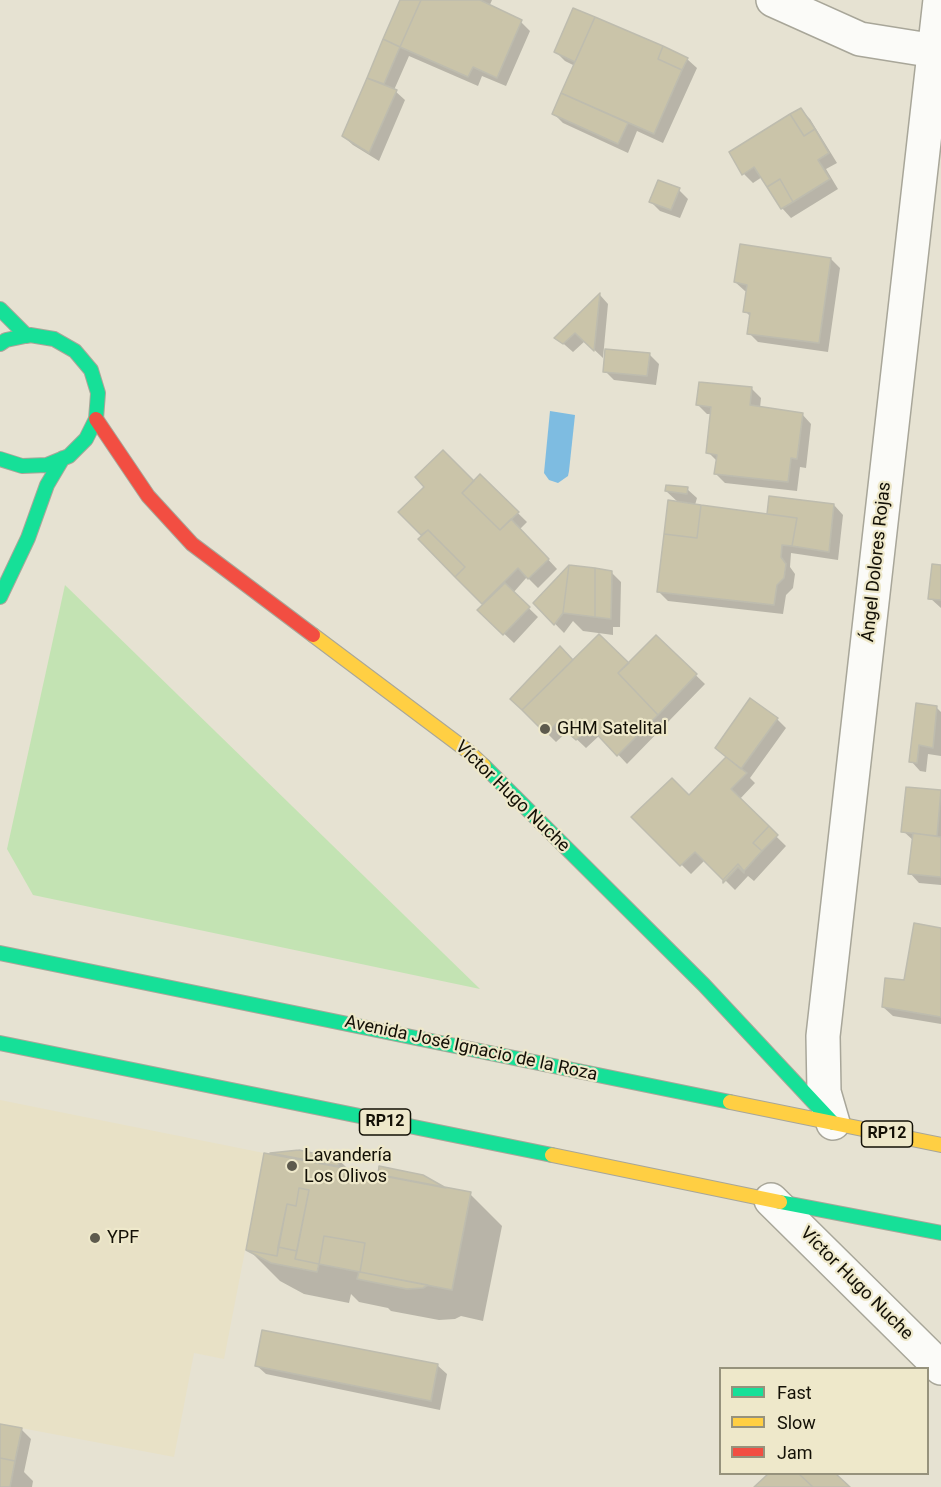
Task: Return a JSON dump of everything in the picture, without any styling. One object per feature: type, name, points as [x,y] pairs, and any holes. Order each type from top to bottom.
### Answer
[{"type":"main road","points":[[0,309],[27,336]]},
{"type":"main road","points":[[0,344],[6,340],[27,336],[54,339],[75,351],[90,370],[98,393],[96,419],[86,439],[69,456],[47,465],[22,466],[0,459]]},
{"type":"main road","name":"Víctor Hugo Nuche","points":[[96,419],[148,496],[170,523],[192,544],[469,752],[704,985],[832,1123]]},
{"type":"main road","points":[[0,597],[28,538],[47,485],[63,458]]},
{"type":"main road","name":"Avenida José Ignacio de la Roza","points":[[0,953],[941,1145]]},
{"type":"main road","name":"RP12","points":[[0,1043],[941,1233]]},
{"type":"street","points":[[773,0],[861,39],[938,52]]},
{"type":"street","name":"Ángel Dolores Rojas","points":[[832,1123],[824,1092],[823,1036],[938,52],[940,0]]},
{"type":"street","name":"Víctor Hugo Nuche","points":[[771,1200],[941,1368]]},
{"type":"shaded area","name":"YPF","points":[[0,1100],[264,1153],[224,1359],[194,1353],[174,1457],[0,1424]]},
{"type":"green space","points":[[65,585],[480,989],[33,895],[7,849]]},
{"type":"water","points":[[550,411],[575,415],[568,476],[558,483],[549,480],[544,473]]},
{"type":"building","points":[[400,0],[421,0],[400,47],[383,39]]},
{"type":"building","points":[[421,0],[480,0],[522,20],[497,78],[473,67],[468,77],[400,47]]},
{"type":"building","points":[[573,8],[595,17],[575,62],[554,52]]},
{"type":"building","points":[[595,17],[663,46],[658,59],[682,70],[654,134],[561,93]]},
{"type":"building","points":[[383,39],[400,47],[384,84],[367,78]]},
{"type":"building","points":[[663,46],[688,58],[682,70],[658,59]]},
{"type":"building","points":[[367,78],[397,90],[369,153],[342,136]]},
{"type":"building","points":[[561,93],[628,123],[618,144],[552,114]]},
{"type":"building","points":[[801,108],[815,129],[804,136],[790,114]]},
{"type":"building","points":[[790,114],[804,136],[815,129],[829,153],[818,160],[830,179],[793,202],[780,179],[767,187],[754,167],[742,175],[729,152]]},
{"type":"building","points":[[780,179],[793,202],[781,209],[767,187]]},
{"type":"building","points":[[658,180],[680,188],[671,210],[649,202]]},
{"type":"building","points":[[740,244],[831,258],[819,343],[747,334],[750,313],[743,312],[747,285],[734,282]]},
{"type":"building","points":[[600,293],[594,351],[575,333],[563,344],[554,338]]},
{"type":"building","points":[[605,349],[650,353],[647,376],[603,372]]},
{"type":"building","points":[[699,382],[752,387],[750,405],[803,413],[797,459],[791,458],[788,482],[714,474],[717,455],[706,453],[711,407],[696,405]]},
{"type":"building","points":[[443,450],[474,481],[462,493],[500,530],[511,519],[549,559],[528,579],[518,568],[482,604],[455,577],[465,567],[428,530],[421,535],[398,512],[424,487],[415,477]]},
{"type":"building","points":[[480,474],[519,512],[500,530],[462,493]]},
{"type":"building","points":[[666,485],[688,487],[687,494],[665,491]]},
{"type":"building","points":[[769,496],[834,504],[829,552],[792,546],[797,518],[767,514]]},
{"type":"building","points":[[668,500],[701,505],[697,538],[664,534]]},
{"type":"building","points":[[701,505],[797,518],[792,546],[782,545],[781,557],[786,564],[784,578],[777,585],[774,605],[657,592],[664,534],[697,538]]},
{"type":"building","points":[[428,530],[465,567],[455,577],[418,539]]},
{"type":"building","points":[[932,564],[941,565],[941,600],[928,599]]},
{"type":"building","points":[[569,565],[595,568],[595,617],[563,613]]},
{"type":"building","points":[[569,565],[563,613],[554,625],[533,603]]},
{"type":"building","points":[[595,568],[612,571],[611,619],[595,617]]},
{"type":"building","points":[[505,583],[530,607],[503,635],[477,610]]},
{"type":"building","points":[[599,634],[629,663],[618,673],[658,715],[617,756],[590,727],[576,740],[557,723],[546,734],[522,710]]},
{"type":"building","points":[[656,635],[697,674],[658,715],[618,673]]},
{"type":"building","points":[[560,646],[573,660],[522,710],[510,699]]},
{"type":"building","points":[[750,698],[778,718],[741,769],[715,748]]},
{"type":"building","points":[[916,703],[937,706],[933,748],[919,745],[917,763],[909,762]]},
{"type":"building","points":[[726,757],[747,773],[731,789],[769,826],[753,843],[762,851],[744,871],[738,864],[723,880],[695,852],[680,866],[631,817],[672,778],[689,795]]},
{"type":"building","points":[[906,787],[941,790],[937,836],[901,832]]},
{"type":"building","points":[[769,826],[778,835],[762,851],[753,843]]},
{"type":"building","points":[[913,833],[941,837],[941,877],[908,874]]},
{"type":"building","points":[[738,864],[744,873],[738,867],[723,883],[723,880]]},
{"type":"building","points":[[914,923],[941,928],[941,1017],[882,1007],[885,978],[904,980]]},
{"type":"building","points":[[299,1150],[340,1159],[338,1166],[270,1153]]},
{"type":"building","points":[[264,1153],[471,1192],[452,1290],[360,1272],[365,1243],[324,1236],[319,1264],[295,1259],[309,1190],[299,1188],[296,1206],[287,1204],[277,1256],[246,1250]]},
{"type":"building","points":[[379,1166],[423,1175],[446,1188],[378,1175]]},
{"type":"building","points":[[299,1188],[309,1190],[297,1251],[278,1247],[287,1204],[296,1206]]},
{"type":"building","points":[[324,1236],[365,1243],[360,1272],[319,1264]]},
{"type":"building","points":[[278,1247],[297,1251],[295,1259],[319,1264],[317,1272],[271,1263],[246,1250],[277,1256]]},
{"type":"building","points":[[359,1272],[428,1285],[423,1288],[407,1289],[357,1279]]},
{"type":"building","points":[[262,1330],[438,1364],[431,1401],[255,1366]]},
{"type":"building","points":[[0,1424],[22,1428],[15,1461],[0,1458]]},
{"type":"building","points":[[0,1458],[15,1461],[10,1487],[0,1487]]},
{"type":"building","points":[[767,1475],[800,1475],[813,1487],[754,1487]]},
{"type":"building","points":[[800,1475],[837,1475],[850,1487],[813,1487]]},
{"type":"traffic: fast","points":[[0,309],[27,336]]},
{"type":"traffic: fast","points":[[0,344],[6,340],[30,335],[54,339],[75,351],[91,370],[98,393],[96,419],[86,439],[69,456],[47,465],[22,466],[0,459]]},
{"type":"traffic: fast","points":[[0,597],[28,538],[47,485],[63,458]]},
{"type":"traffic: fast","points":[[484,766],[704,985],[833,1123]]},
{"type":"traffic: fast","points":[[0,953],[730,1102]]},
{"type":"traffic: fast","points":[[0,1043],[552,1155]]},
{"type":"traffic: fast","points":[[780,1202],[941,1233]]},
{"type":"traffic: slow","points":[[313,635],[469,752],[484,766]]},
{"type":"traffic: slow","points":[[730,1102],[941,1145]]},
{"type":"traffic: slow","points":[[552,1155],[780,1202]]},
{"type":"traffic: jam","points":[[96,419],[148,496],[192,544],[313,635]]},
{"type":"place","name":"GHM Satelital","points":[[545,729]]},
{"type":"place","name":"Lavandería Los Olivos","points":[[292,1166]]},
{"type":"place","name":"YPF","points":[[95,1238]]}]
